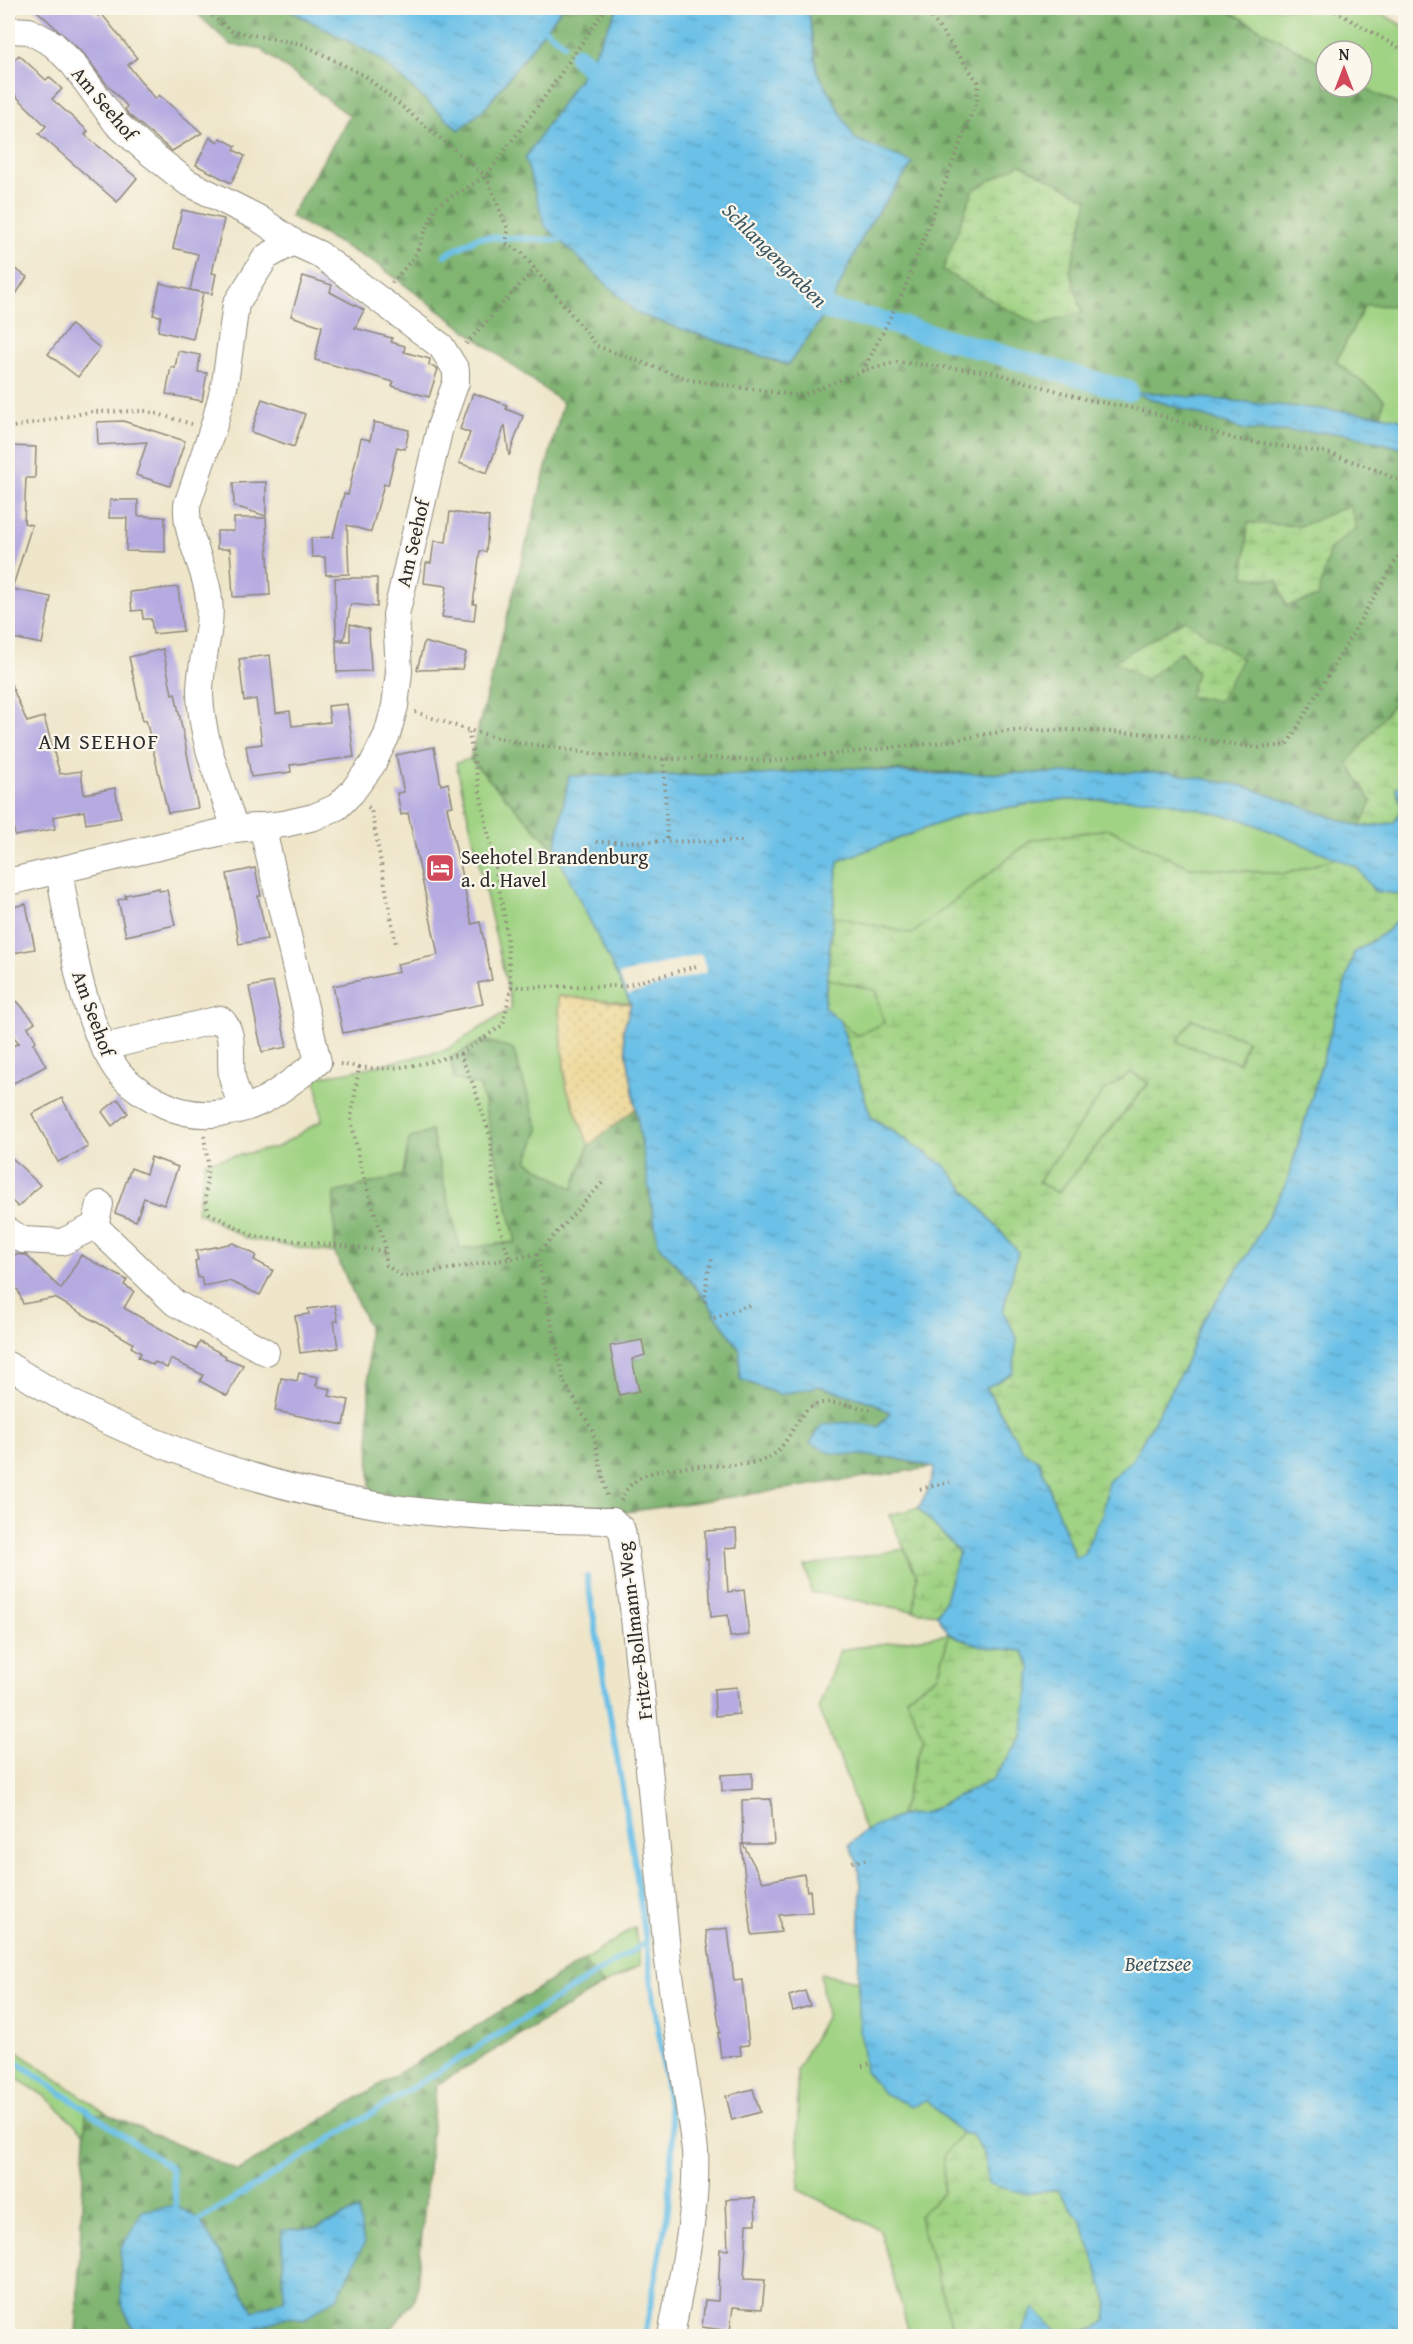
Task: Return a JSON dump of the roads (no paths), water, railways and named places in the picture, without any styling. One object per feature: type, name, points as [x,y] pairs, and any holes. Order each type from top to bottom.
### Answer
[{"type":"street","name":"Am Seehof","points":[[8,30],[30,31],[53,44],[73,64],[117,124],[145,149],[187,182],[258,218],[293,242],[319,254],[441,346],[456,370],[456,382],[440,426],[396,615],[399,672],[387,735],[372,765],[352,792],[336,807],[314,817],[284,824],[235,829],[8,882]]},
{"type":"street","points":[[235,829],[210,757],[202,721],[201,683],[210,599],[186,517],[187,505],[212,431],[225,383],[236,304],[266,257],[293,242]]},
{"type":"street","name":"Am Seehof","points":[[59,871],[78,975],[95,1025],[113,1065],[142,1094],[175,1110],[200,1114],[233,1111],[260,1103],[318,1062],[262,826]]},
{"type":"street","points":[[105,1047],[220,1019],[227,1027],[232,1058],[231,1075],[243,1108]]},
{"type":"street","points":[[8,1231],[22,1240],[62,1242],[98,1215],[175,1303],[266,1352]]},
{"type":"street","name":"Fritze-Bollmann-Weg","points":[[8,1365],[102,1418],[200,1459],[285,1486],[376,1505],[501,1519],[615,1523],[621,1530],[633,1607],[668,1961],[697,2177],[691,2226],[671,2337]]},
{"type":"water","points":[[286,8],[562,8],[487,106],[459,130],[378,57]]},
{"type":"water","points":[[618,8],[808,8],[817,71],[855,139],[913,163],[867,228],[828,310],[788,365],[638,314],[545,226],[525,158],[588,65]]},
{"type":"water","points":[[1128,391],[1381,415],[1405,420],[1405,449],[1344,433],[1245,430]]},
{"type":"water","name":"Beetzsee","points":[[846,768],[930,774],[1167,772],[1244,786],[1360,827],[1394,823],[1402,808],[1396,788],[1405,782],[1405,895],[1374,891],[1357,867],[1244,820],[1155,799],[1058,800],[964,814],[838,861],[824,1007],[840,1021],[871,1117],[944,1165],[1018,1252],[1003,1311],[1017,1338],[1013,1373],[986,1388],[1023,1451],[1039,1461],[1075,1558],[1083,1555],[1103,1512],[1108,1482],[1132,1460],[1183,1369],[1202,1322],[1249,1252],[1287,1182],[1354,953],[1387,931],[1405,912],[1405,2336],[1020,2336],[1034,2308],[1059,2334],[1094,2329],[1106,2320],[1108,2304],[1081,2220],[1056,2189],[1027,2194],[988,2184],[985,2156],[972,2135],[961,2133],[926,2100],[911,2106],[883,2093],[865,2071],[860,2030],[858,1981],[861,1884],[857,1862],[849,1845],[865,1831],[900,1816],[925,1813],[992,1780],[1022,1738],[1031,1669],[1023,1651],[984,1647],[949,1634],[937,1614],[944,1603],[959,1552],[918,1508],[929,1489],[934,1467],[894,1458],[831,1453],[810,1443],[822,1424],[852,1422],[878,1427],[890,1413],[874,1403],[819,1386],[780,1395],[740,1379],[740,1350],[704,1297],[658,1243],[623,1031],[631,1004],[555,850],[569,776],[762,775]]},
{"type":"water","points":[[176,2205],[200,2220],[254,2311],[284,2300],[282,2230],[317,2228],[358,2210],[364,2244],[338,2296],[303,2320],[287,2317],[257,2328],[257,2336],[137,2336],[122,2306],[120,2251],[142,2211]]},
{"type":"waterway","name":"Schlangengraben","points":[[541,26],[564,44]]},
{"type":"waterway","name":"Schlangengraben","points":[[579,57],[607,84]]},
{"type":"waterway","points":[[445,255],[479,237],[560,240]]},
{"type":"waterway","name":"Schlangengraben","points":[[810,290],[828,310],[886,322],[1128,391]]},
{"type":"waterway","points":[[587,1577],[636,1871],[673,2134],[668,2210],[645,2336]]},
{"type":"waterway","points":[[200,2220],[645,1943]]},
{"type":"waterway","points":[[8,2056],[172,2169],[176,2205]]},
{"type":"place","name":"Seehotel Brandenburg a. d. Havel","points":[[440,868]]},
{"type":"district","name":"AM SEEHOF","points":[[99,741]]}]
